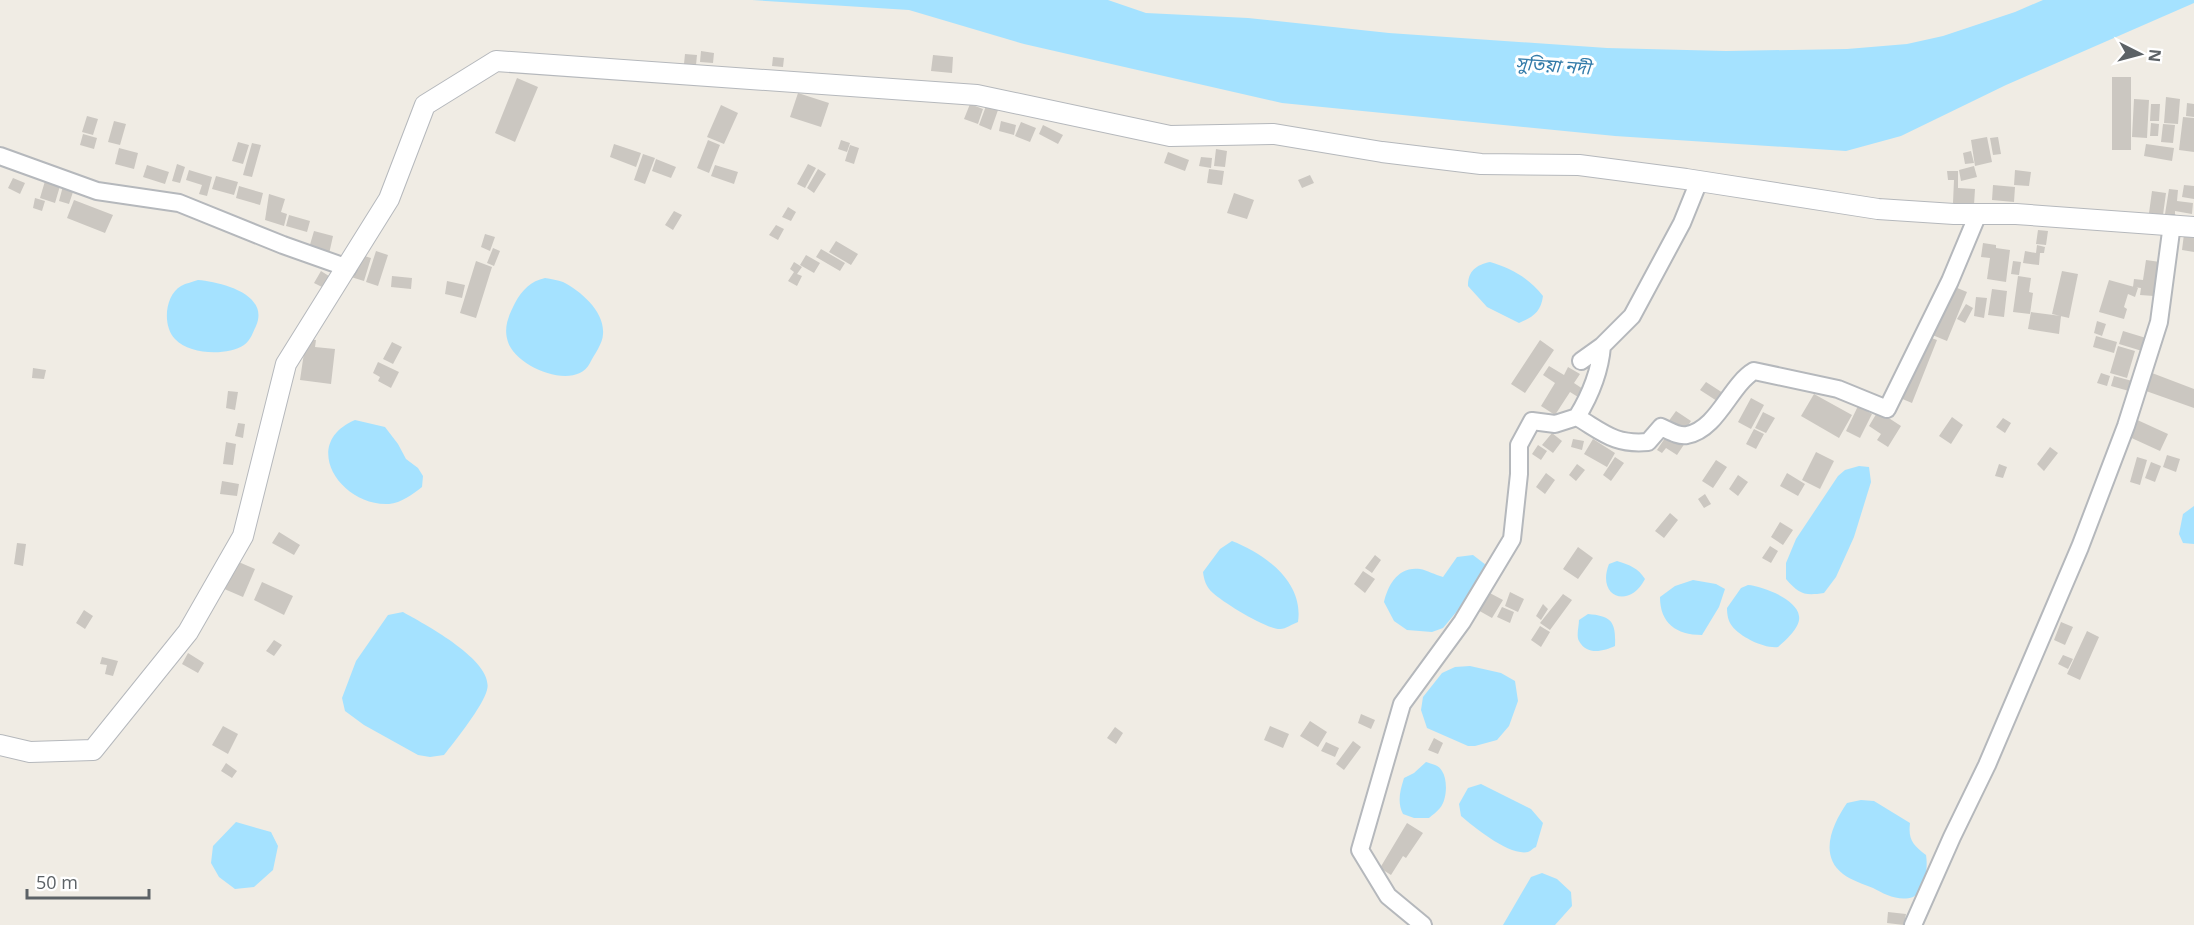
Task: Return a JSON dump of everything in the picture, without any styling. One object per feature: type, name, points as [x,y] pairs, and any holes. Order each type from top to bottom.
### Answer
[{"type":"street","points":[[0,745],[30,752],[93,750],[188,632],[243,536],[286,364],[389,199],[425,105],[496,61],[977,95],[1170,136],[1274,134],[1382,152],[1481,164],[1579,165],[1878,209],[2016,214],[2194,227]]},
{"type":"street","points":[[0,156],[98,191],[179,203],[283,245],[348,268]]},
{"type":"street","points":[[1581,361],[1602,345],[1632,316],[1682,223],[1699,181]]},
{"type":"street","points":[[1577,417],[1615,440],[1632,443],[1648,442],[1661,427],[1677,434],[1687,435],[1701,428],[1724,408],[1743,377],[1754,371],[1838,389],[1887,409],[1950,281],[1978,214]]},
{"type":"street","points":[[1913,925],[1987,765],[2080,547],[2126,426],[2158,322],[2172,224]]},
{"type":"street","points":[[1423,925],[1388,896],[1360,850],[1401,704],[1462,621],[1512,539],[1519,474],[1519,445],[1532,421],[1556,424],[1577,417],[1589,397],[1601,365],[1602,345]]},
{"type":"water","name":"সুতিয়া নদী","points":[[752,0],[1108,0],[1146,13],[1248,18],[1389,33],[1607,48],[1726,51],[1847,49],[1907,44],[1943,36],[2015,12],[2043,0],[2194,0],[2194,3],[2006,85],[1901,136],[1846,151],[1615,136],[1282,103],[1024,44],[909,10]]},
{"type":"water","points":[[1490,262],[1519,274],[1543,296],[1538,310],[1532,316],[1519,323],[1487,307],[1468,286],[1471,273],[1481,265]]},
{"type":"water","points":[[545,278],[563,282],[577,291],[596,310],[603,326],[602,341],[590,363],[582,371],[572,375],[560,376],[534,367],[522,360],[508,342],[506,326],[515,303],[527,287]]},
{"type":"water","points":[[198,280],[230,287],[250,298],[256,306],[258,315],[256,326],[244,345],[228,351],[209,352],[190,348],[175,339],[167,319],[171,296],[181,286]]},
{"type":"water","points":[[355,420],[385,427],[406,459],[418,468],[423,476],[422,487],[402,500],[389,504],[371,502],[356,496],[342,485],[333,472],[328,458],[330,444],[338,431]]},
{"type":"water","points":[[1859,466],[1869,467],[1871,482],[1854,537],[1836,577],[1824,593],[1802,593],[1786,579],[1786,563],[1796,539],[1838,476],[1845,470]]},
{"type":"water","points":[[2194,506],[2194,544],[2183,543],[2179,534],[2183,514]]},
{"type":"water","points":[[1232,541],[1257,554],[1280,571],[1295,594],[1298,622],[1280,629],[1265,625],[1235,609],[1213,593],[1205,581],[1203,572],[1220,549]]},
{"type":"water","points":[[1473,555],[1486,565],[1463,604],[1443,628],[1432,632],[1407,630],[1394,621],[1384,602],[1395,578],[1406,570],[1412,569],[1425,570],[1443,577],[1457,557]]},
{"type":"water","points":[[1617,561],[1633,567],[1645,579],[1638,589],[1623,597],[1616,596],[1607,585],[1606,575],[1609,564]]},
{"type":"water","points":[[1693,580],[1716,584],[1725,589],[1719,607],[1702,635],[1684,633],[1671,626],[1661,606],[1660,597],[1675,586]]},
{"type":"water","points":[[1748,585],[1778,594],[1797,610],[1798,624],[1778,647],[1766,646],[1753,641],[1736,630],[1730,622],[1727,608],[1741,588]]},
{"type":"water","points":[[403,612],[456,645],[480,667],[487,679],[487,690],[480,705],[444,755],[430,757],[418,755],[364,725],[345,711],[342,698],[356,661],[388,615]]},
{"type":"water","points":[[1588,614],[1602,616],[1611,622],[1615,631],[1615,646],[1596,651],[1582,646],[1578,636],[1579,620]]},
{"type":"water","points":[[1470,666],[1501,673],[1515,681],[1518,701],[1509,726],[1497,740],[1475,746],[1468,746],[1427,728],[1421,710],[1423,697],[1442,673],[1455,667]]},
{"type":"water","points":[[1426,762],[1441,769],[1446,785],[1445,795],[1440,808],[1429,818],[1414,818],[1403,814],[1400,792],[1404,778],[1414,773]]},
{"type":"water","points":[[1481,784],[1531,809],[1543,823],[1536,847],[1528,852],[1511,850],[1492,840],[1461,816],[1459,804],[1468,788]]},
{"type":"water","points":[[1861,800],[1874,801],[1910,823],[1912,842],[1926,855],[1927,860],[1921,890],[1913,897],[1902,899],[1887,895],[1850,878],[1835,866],[1830,848],[1833,829],[1847,803]]},
{"type":"water","points":[[236,822],[271,832],[278,846],[273,870],[254,887],[235,889],[219,877],[211,863],[213,846]]},
{"type":"water","points":[[1542,873],[1557,879],[1571,892],[1572,906],[1555,925],[1503,925],[1531,877]]},
{"type":"building","points":[[701,51],[714,53],[713,63],[700,62]]},
{"type":"building","points":[[685,54],[697,55],[696,65],[684,64]]},
{"type":"building","points":[[933,55],[953,57],[952,73],[931,71]]},
{"type":"building","points":[[773,57],[784,58],[783,67],[772,66]]},
{"type":"building","points":[[2112,77],[2131,77],[2131,150],[2112,150]]},
{"type":"building","points":[[517,78],[538,87],[515,142],[495,133]]},
{"type":"building","points":[[798,93],[829,103],[821,127],[790,117]]},
{"type":"building","points":[[2166,97],[2180,99],[2178,124],[2164,123]]},
{"type":"building","points":[[2134,99],[2149,100],[2147,138],[2132,137]]},
{"type":"building","points":[[2187,103],[2194,104],[2194,117],[2186,116]]},
{"type":"building","points":[[970,104],[983,109],[978,124],[964,119]]},
{"type":"building","points":[[2151,104],[2160,104],[2159,121],[2150,121]]},
{"type":"building","points":[[721,105],[738,113],[724,144],[707,137]]},
{"type":"building","points":[[986,106],[998,110],[991,130],[979,125]]},
{"type":"building","points":[[87,116],[98,119],[93,135],[82,132]]},
{"type":"building","points":[[2183,117],[2194,118],[2194,152],[2179,150]]},
{"type":"building","points":[[114,121],[126,124],[120,145],[108,142]]},
{"type":"building","points":[[1001,121],[1016,125],[1014,135],[999,131]]},
{"type":"building","points":[[1021,122],[1036,128],[1030,142],[1015,136]]},
{"type":"building","points":[[2151,123],[2159,124],[2158,136],[2150,136]]},
{"type":"building","points":[[2163,124],[2175,125],[2173,143],[2161,142]]},
{"type":"building","points":[[1043,125],[1063,135],[1058,144],[1039,134]]},
{"type":"building","points":[[83,134],[97,138],[94,149],[80,145]]},
{"type":"building","points":[[1987,137],[1992,162],[1975,166],[1971,140]]},
{"type":"building","points":[[1998,137],[2001,154],[1993,155],[1990,138]]},
{"type":"building","points":[[708,140],[720,145],[709,173],[697,168]]},
{"type":"building","points":[[841,140],[850,143],[847,152],[838,149]]},
{"type":"building","points":[[238,142],[249,145],[243,164],[232,161]]},
{"type":"building","points":[[252,143],[261,145],[252,177],[243,175]]},
{"type":"building","points":[[614,144],[641,153],[636,167],[610,157]]},
{"type":"building","points":[[2146,144],[2174,148],[2172,161],[2144,156]]},
{"type":"building","points":[[850,145],[859,148],[854,164],[845,161]]},
{"type":"building","points":[[119,148],[138,153],[134,169],[115,164]]},
{"type":"building","points":[[1216,149],[1227,151],[1225,167],[1214,166]]},
{"type":"building","points":[[1971,151],[1974,163],[1965,164],[1963,153]]},
{"type":"building","points":[[1168,152],[1189,160],[1185,171],[1164,163]]},
{"type":"building","points":[[643,154],[655,158],[645,184],[634,180]]},
{"type":"building","points":[[1201,157],[1212,158],[1211,168],[1199,166]]},
{"type":"building","points":[[656,159],[676,167],[671,178],[652,171]]},
{"type":"building","points":[[177,164],[185,167],[180,183],[172,181]]},
{"type":"building","points":[[808,164],[816,168],[805,188],[797,184]]},
{"type":"building","points":[[147,165],[169,172],[165,184],[143,177]]},
{"type":"building","points":[[715,165],[738,172],[734,184],[711,176]]},
{"type":"building","points":[[1974,166],[1977,177],[1961,181],[1959,170]]},
{"type":"building","points":[[818,169],[826,174],[814,193],[807,188]]},
{"type":"building","points":[[1209,169],[1224,171],[1222,185],[1207,183]]},
{"type":"building","points":[[189,170],[212,177],[207,196],[199,194],[202,185],[186,180]]},
{"type":"building","points":[[2015,170],[2031,172],[2029,186],[2014,185]]},
{"type":"building","points":[[1947,171],[1958,171],[1958,188],[1975,189],[1974,205],[1953,203],[1954,180],[1948,180]]},
{"type":"building","points":[[1310,175],[1314,183],[1302,188],[1298,180]]},
{"type":"building","points":[[216,176],[238,182],[234,195],[212,189]]},
{"type":"building","points":[[13,178],[25,183],[20,194],[8,188]]},
{"type":"building","points":[[45,181],[60,186],[55,203],[40,198]]},
{"type":"building","points":[[1993,185],[2015,187],[2014,202],[1992,200]]},
{"type":"building","points":[[2184,185],[2194,186],[2194,199],[2182,197]]},
{"type":"building","points":[[63,186],[74,189],[69,204],[59,201]]},
{"type":"building","points":[[239,186],[263,193],[260,205],[236,198]]},
{"type":"building","points":[[2169,189],[2178,190],[2177,201],[2193,203],[2192,214],[2175,211],[2175,215],[2165,214]]},
{"type":"building","points":[[2152,191],[2166,193],[2163,215],[2149,213]]},
{"type":"building","points":[[1234,193],[1254,200],[1247,219],[1227,213]]},
{"type":"building","points":[[269,194],[285,199],[281,212],[287,214],[284,226],[265,220]]},
{"type":"building","points":[[35,198],[45,201],[42,211],[33,208]]},
{"type":"building","points":[[74,200],[113,215],[105,233],[67,218]]},
{"type":"building","points":[[788,207],[796,212],[791,221],[782,217]]},
{"type":"building","points":[[674,211],[682,215],[673,230],[665,225]]},
{"type":"building","points":[[289,215],[310,221],[307,232],[286,226]]},
{"type":"building","points":[[776,225],[784,229],[778,240],[769,235]]},
{"type":"building","points":[[2038,230],[2048,231],[2046,245],[2036,244]]},
{"type":"building","points":[[314,231],[333,236],[329,254],[309,248]]},
{"type":"building","points":[[485,234],[495,237],[490,251],[481,247]]},
{"type":"building","points":[[2184,234],[2194,236],[2194,252],[2182,250]]},
{"type":"building","points":[[836,241],[858,254],[851,265],[829,252]]},
{"type":"building","points":[[1983,243],[2010,250],[2006,282],[1987,279],[1990,258],[1981,257]]},
{"type":"building","points":[[2037,245],[2045,247],[2044,253],[2040,253],[2039,265],[2023,263],[2025,251],[2036,253]]},
{"type":"building","points":[[493,248],[500,251],[494,266],[487,263]]},
{"type":"building","points":[[821,249],[845,263],[840,271],[816,257]]},
{"type":"building","points":[[376,251],[388,255],[378,286],[366,282]]},
{"type":"building","points":[[358,254],[371,258],[364,281],[351,277]]},
{"type":"building","points":[[806,255],[820,263],[814,273],[800,265]]},
{"type":"building","points":[[2146,260],[2160,262],[2154,296],[2140,295],[2141,288],[2133,287],[2134,279],[2143,280]]},
{"type":"building","points":[[476,261],[492,267],[476,318],[460,313]]},
{"type":"building","points":[[2013,261],[2021,262],[2019,275],[2011,274]]},
{"type":"building","points":[[794,262],[802,267],[797,274],[802,276],[797,286],[788,281],[794,272],[790,269]]},
{"type":"building","points":[[321,271],[332,278],[326,289],[314,283]]},
{"type":"building","points":[[2062,271],[2078,274],[2069,318],[2052,314]]},
{"type":"building","points":[[392,276],[412,278],[411,289],[391,287]]},
{"type":"building","points":[[2018,276],[2031,278],[2029,292],[2033,293],[2030,314],[2013,312]]},
{"type":"building","points":[[2109,280],[2138,288],[2135,297],[2128,294],[2124,307],[2127,309],[2124,319],[2099,312]]},
{"type":"building","points":[[447,281],[465,285],[462,298],[445,294]]},
{"type":"building","points":[[1950,285],[1967,292],[1947,341],[1930,334]]},
{"type":"building","points":[[1992,289],[2007,291],[2004,317],[1988,315]]},
{"type":"building","points":[[1976,297],[1987,298],[1984,318],[1974,316]]},
{"type":"building","points":[[1966,304],[1973,308],[1965,323],[1957,319]]},
{"type":"building","points":[[2031,312],[2061,316],[2059,334],[2028,329]]},
{"type":"building","points":[[2097,321],[2106,324],[2102,336],[2094,333]]},
{"type":"building","points":[[2123,331],[2146,338],[2142,351],[2119,344]]},
{"type":"building","points":[[1926,336],[1937,340],[1912,403],[1900,398]]},
{"type":"building","points":[[2096,336],[2117,342],[2114,353],[2093,347]]},
{"type":"building","points":[[306,339],[316,340],[315,347],[335,349],[331,384],[300,380]]},
{"type":"building","points":[[1540,340],[1554,350],[1525,393],[1511,384]]},
{"type":"building","points":[[392,342],[402,347],[393,364],[383,359]]},
{"type":"building","points":[[2118,346],[2135,351],[2127,378],[2110,373]]},
{"type":"building","points":[[378,362],[399,372],[391,388],[378,381],[380,377],[373,373]]},
{"type":"building","points":[[1549,366],[1564,375],[1568,367],[1580,374],[1574,383],[1583,389],[1578,397],[1570,392],[1555,415],[1541,406],[1555,383],[1543,375]]},
{"type":"building","points":[[33,368],[46,370],[44,379],[32,378]]},
{"type":"building","points":[[2101,373],[2110,376],[2107,386],[2097,383]]},
{"type":"building","points":[[2152,373],[2194,389],[2194,408],[2146,391]]},
{"type":"building","points":[[2114,376],[2132,381],[2129,391],[2111,386]]},
{"type":"building","points":[[1706,382],[1723,393],[1717,401],[1700,390]]},
{"type":"building","points":[[228,391],[238,392],[235,410],[226,408]]},
{"type":"building","points":[[1814,394],[1852,415],[1839,438],[1801,416]]},
{"type":"building","points":[[1751,398],[1764,405],[1751,429],[1738,422]]},
{"type":"building","points":[[1858,406],[1872,414],[1860,438],[1846,431]]},
{"type":"building","points":[[1676,411],[1691,421],[1684,432],[1668,422]]},
{"type":"building","points":[[1878,411],[1901,426],[1888,447],[1877,440],[1881,434],[1869,426]]},
{"type":"building","points":[[1763,412],[1775,418],[1766,433],[1755,428]]},
{"type":"building","points":[[1952,417],[1963,425],[1951,444],[1939,436]]},
{"type":"building","points":[[2003,418],[2011,423],[2005,433],[1996,427]]},
{"type":"building","points":[[2133,418],[2168,434],[2160,451],[2125,435]]},
{"type":"building","points":[[238,423],[245,424],[243,438],[235,436]]},
{"type":"building","points":[[1754,429],[1764,434],[1756,449],[1746,444]]},
{"type":"building","points":[[1669,432],[1685,443],[1677,455],[1666,448],[1662,453],[1657,450]]},
{"type":"building","points":[[1552,433],[1562,441],[1553,453],[1542,445]]},
{"type":"building","points":[[1573,439],[1584,441],[1582,450],[1571,447]]},
{"type":"building","points":[[1593,439],[1615,453],[1607,467],[1584,454]]},
{"type":"building","points":[[226,442],[236,444],[233,465],[223,464]]},
{"type":"building","points":[[1538,445],[1547,451],[1541,460],[1532,454]]},
{"type":"building","points":[[2050,447],[2058,453],[2044,471],[2037,464]]},
{"type":"building","points":[[1816,452],[1834,461],[1820,489],[1802,480]]},
{"type":"building","points":[[2167,455],[2180,459],[2176,472],[2163,467]]},
{"type":"building","points":[[1615,457],[1624,463],[1611,481],[1603,475]]},
{"type":"building","points":[[2137,457],[2147,460],[2140,485],[2130,482]]},
{"type":"building","points":[[1716,460],[1727,467],[1713,488],[1702,481]]},
{"type":"building","points":[[2151,462],[2161,466],[2155,482],[2145,478]]},
{"type":"building","points":[[1577,464],[1585,470],[1576,481],[1569,475]]},
{"type":"building","points":[[1999,464],[2007,467],[2003,478],[1995,476]]},
{"type":"building","points":[[1546,473],[1555,480],[1545,494],[1536,487]]},
{"type":"building","points":[[1787,473],[1805,484],[1798,496],[1780,486]]},
{"type":"building","points":[[1738,475],[1748,482],[1738,496],[1729,489]]},
{"type":"building","points":[[222,481],[239,484],[237,496],[220,494]]},
{"type":"building","points":[[1705,494],[1711,504],[1704,508],[1698,499]]},
{"type":"building","points":[[1670,513],[1678,520],[1664,538],[1655,531]]},
{"type":"building","points":[[1780,522],[1793,530],[1783,545],[1771,537]]},
{"type":"building","points":[[279,532],[300,545],[294,555],[272,543]]},
{"type":"building","points":[[17,543],[26,544],[23,566],[14,564]]},
{"type":"building","points":[[1770,546],[1778,551],[1771,563],[1762,558]]},
{"type":"building","points":[[1578,547],[1593,558],[1578,579],[1563,569]]},
{"type":"building","points":[[1375,555],[1381,560],[1372,573],[1365,568]]},
{"type":"building","points":[[234,560],[255,569],[243,597],[222,588]]},
{"type":"building","points":[[1363,571],[1375,579],[1365,593],[1354,584]]},
{"type":"building","points":[[262,582],[293,596],[284,615],[254,600]]},
{"type":"building","points":[[1486,591],[1503,600],[1492,618],[1476,609]]},
{"type":"building","points":[[1510,592],[1524,599],[1518,612],[1505,606]]},
{"type":"building","points":[[1563,594],[1572,600],[1550,630],[1540,623]]},
{"type":"building","points":[[1543,604],[1548,609],[1541,620],[1536,616]]},
{"type":"building","points":[[1502,607],[1514,612],[1510,623],[1497,617]]},
{"type":"building","points":[[84,610],[93,616],[85,629],[76,623]]},
{"type":"building","points":[[2061,622],[2073,627],[2065,645],[2054,640]]},
{"type":"building","points":[[1540,626],[1550,632],[1541,647],[1531,640]]},
{"type":"building","points":[[2087,631],[2099,637],[2080,680],[2067,674]]},
{"type":"building","points":[[274,640],[282,645],[274,656],[266,651]]},
{"type":"building","points":[[188,653],[204,663],[198,673],[182,664]]},
{"type":"building","points":[[2063,655],[2073,659],[2068,669],[2058,664]]},
{"type":"building","points":[[102,657],[118,661],[113,676],[105,674],[107,665],[100,664]]},
{"type":"building","points":[[1361,714],[1375,720],[1371,729],[1358,723]]},
{"type":"building","points":[[1310,721],[1327,732],[1318,747],[1300,736]]},
{"type":"building","points":[[223,726],[238,734],[228,754],[212,745]]},
{"type":"building","points":[[1270,726],[1289,734],[1283,748],[1264,740]]},
{"type":"building","points":[[1115,727],[1123,733],[1116,744],[1107,738]]},
{"type":"building","points":[[1434,738],[1443,743],[1438,754],[1428,750]]},
{"type":"building","points":[[1353,741],[1361,747],[1344,770],[1336,764]]},
{"type":"building","points":[[1326,742],[1339,748],[1335,757],[1321,751]]},
{"type":"building","points":[[226,763],[237,771],[232,778],[221,771]]},
{"type":"building","points":[[1407,823],[1423,833],[1406,858],[1403,856],[1391,875],[1380,868]]},
{"type":"building","points":[[1888,912],[1906,914],[1904,925],[1887,923]]}]
